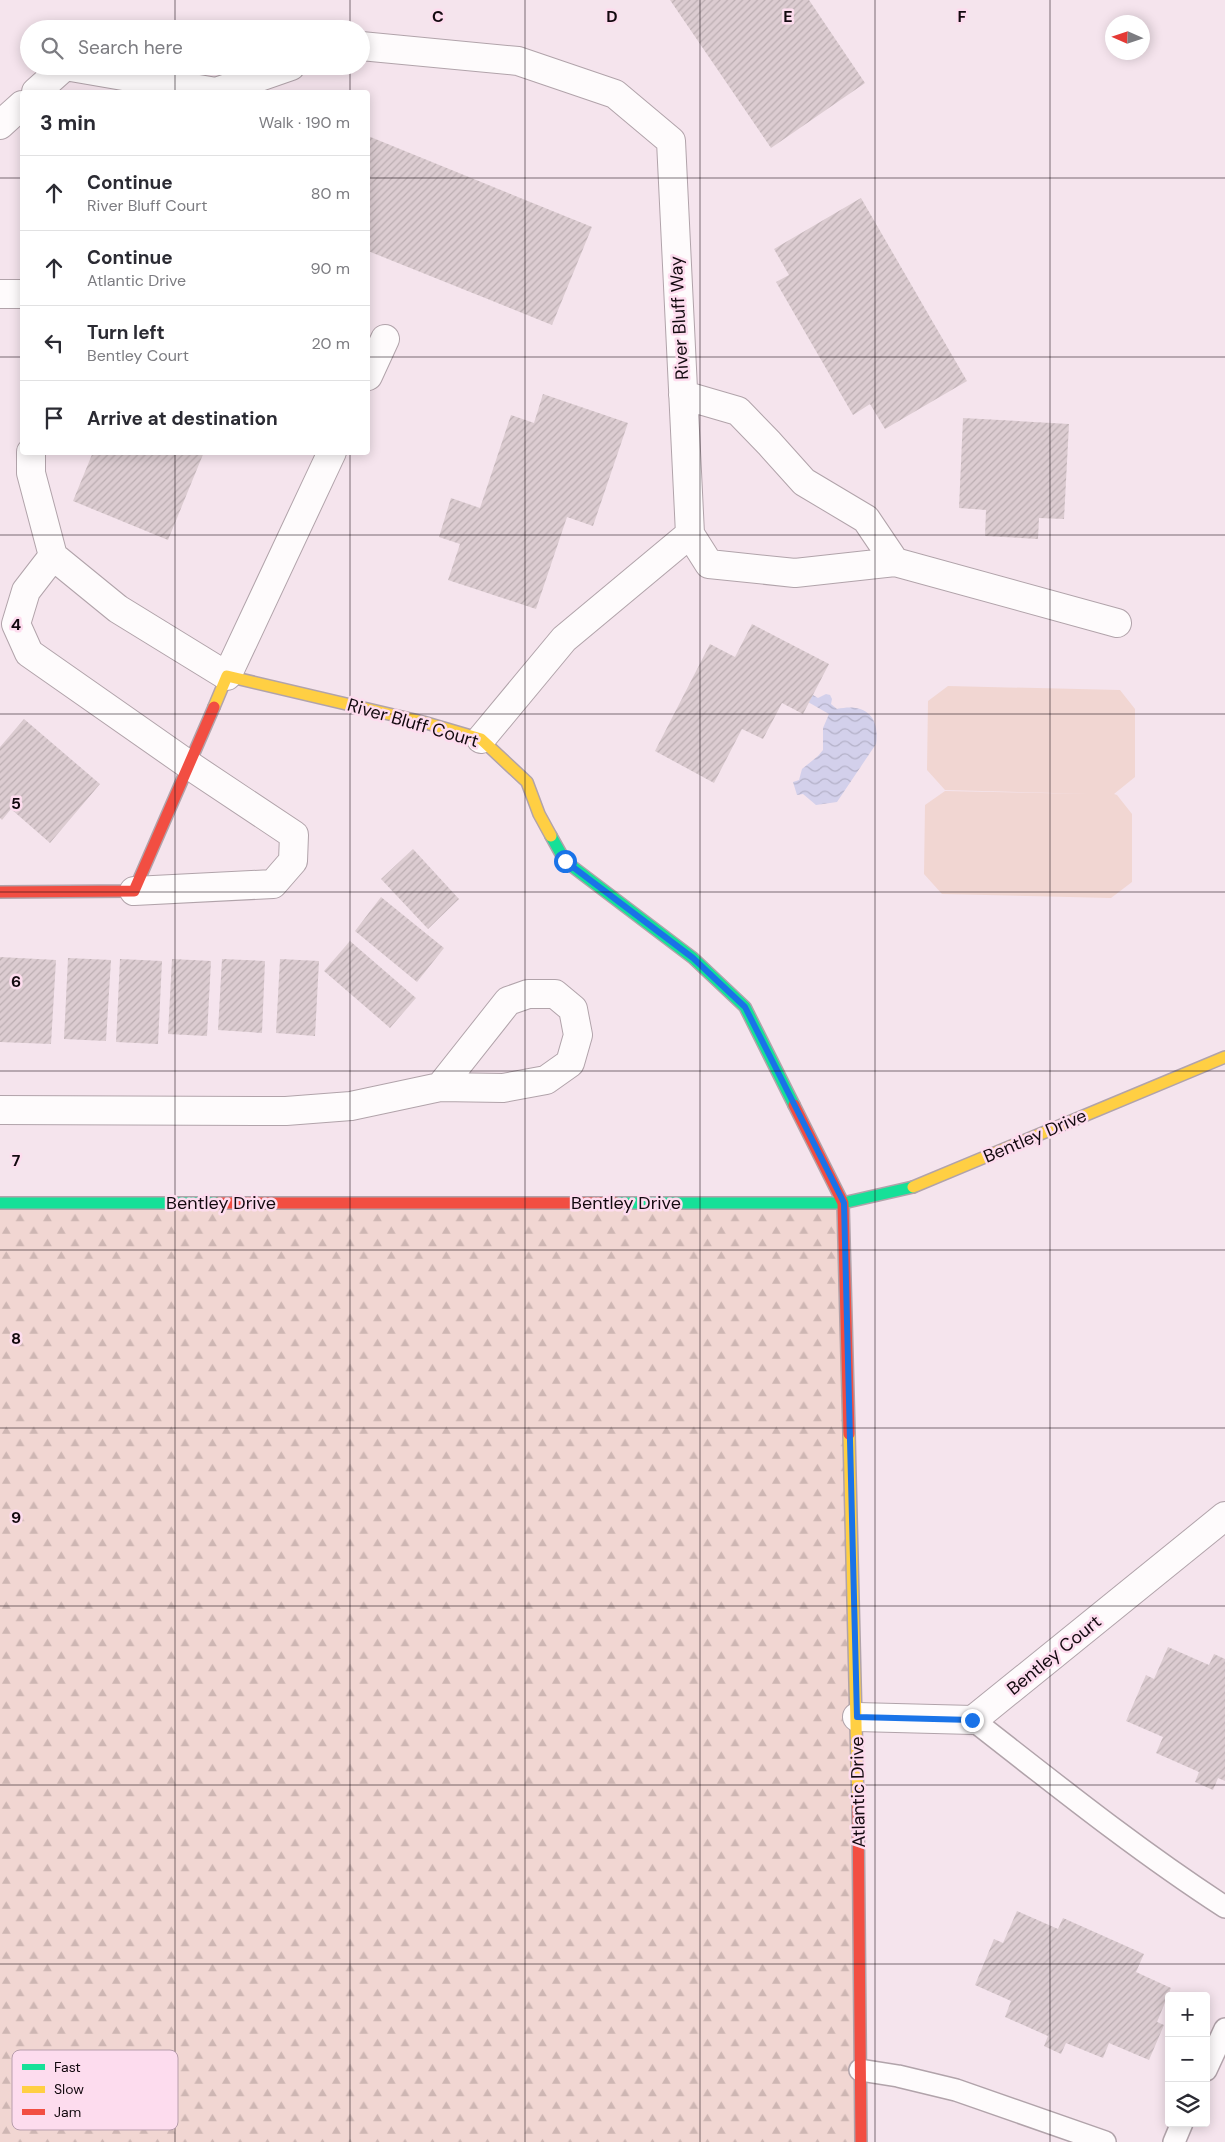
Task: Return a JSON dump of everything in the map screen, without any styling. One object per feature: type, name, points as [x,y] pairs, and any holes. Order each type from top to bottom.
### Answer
[{"type":"street","name":"River Bluff Way","points":[[370,47],[518,61],[615,94],[670,141],[690,534]]},
{"type":"street","points":[[38,90],[55,75]]},
{"type":"street","points":[[117,75],[204,90]]},
{"type":"street","points":[[222,90],[265,75]]},
{"type":"street","points":[[0,125],[20,107]]},
{"type":"street","points":[[0,294],[20,294]]},
{"type":"street","points":[[370,372],[385,339]]},
{"type":"street","points":[[683,395],[738,411],[804,482],[866,518],[895,562]]},
{"type":"street","points":[[0,892],[134,891],[272,884],[293,861],[294,835],[189,765],[29,653],[16,624],[26,591],[53,556],[31,473],[31,455]]},
{"type":"street","points":[[134,891],[227,676],[331,455]]},
{"type":"street","points":[[481,738],[564,639],[690,534],[709,564],[795,573],[895,562],[1117,623]]},
{"type":"street","name":"River Bluff Court","points":[[53,556],[118,609],[227,676],[423,722],[481,738],[527,782],[540,814],[565,861],[693,958],[745,1007],[844,1203]]},
{"type":"street","points":[[0,1110],[286,1111],[351,1106],[440,1087],[503,1088],[546,1080],[570,1063],[578,1035],[573,1009],[555,994],[528,994],[508,1000],[440,1087]]},
{"type":"street","name":"Bentley Drive","points":[[0,1202],[844,1203],[911,1188],[1225,1057]]},
{"type":"street","name":"Atlantic Drive","points":[[844,1203],[857,1717],[861,2142]]},
{"type":"street","name":"Bentley Court","points":[[972,1720],[1225,1516]]},
{"type":"street","points":[[857,1717],[972,1720]]},
{"type":"lane","points":[[972,1720],[1185,1881],[1225,1906]]},
{"type":"lane","points":[[1210,2061],[1225,2029]]},
{"type":"lane","points":[[860,2070],[898,2076],[956,2090],[1105,2142]]},
{"type":"lane","points":[[1174,2142],[1180,2127]]},
{"type":"green space","points":[[948,686],[1120,690],[1135,709],[1135,777],[1114,794],[1117,795],[1132,814],[1132,882],[1111,898],[942,894],[924,874],[925,805],[945,791],[1091,794],[945,790],[927,770],[928,701]]},
{"type":"green space","points":[[0,1203],[843,1203],[861,2142],[0,2142]]},
{"type":"water","points":[[826,694],[830,695],[832,699],[831,704],[837,709],[855,708],[868,713],[873,719],[877,734],[876,744],[837,802],[816,805],[803,794],[797,795],[793,782],[799,780],[802,769],[823,750],[823,728],[829,714],[808,702],[813,695],[818,698]]},
{"type":"building","points":[[670,0],[809,0],[865,83],[771,148]]},
{"type":"building","points":[[370,137],[592,227],[552,325],[370,252]]},
{"type":"building","points":[[861,198],[967,381],[885,429],[870,404],[853,415],[776,282],[789,275],[774,249]]},
{"type":"building","points":[[543,394],[628,423],[593,526],[567,517],[536,609],[448,580],[460,544],[439,537],[451,498],[480,508],[511,415],[534,423]]},
{"type":"building","points":[[963,418],[1069,424],[1064,519],[1039,518],[1038,539],[985,536],[986,510],[959,508]]},
{"type":"building","points":[[92,455],[203,455],[168,540],[73,501]]},
{"type":"building","points":[[752,624],[829,664],[803,714],[782,703],[763,739],[742,729],[714,783],[655,751],[710,644],[735,657]]},
{"type":"building","points":[[24,719],[100,784],[50,843],[11,809],[2,820],[0,818],[0,747]]},
{"type":"building","points":[[413,849],[459,899],[428,929],[381,879]]},
{"type":"building","points":[[381,897],[444,948],[417,982],[355,931]]},
{"type":"building","points":[[350,941],[416,998],[390,1028],[324,971]]},
{"type":"building","points":[[0,957],[56,960],[51,1044],[0,1042]]},
{"type":"building","points":[[68,958],[111,960],[106,1041],[64,1039]]},
{"type":"building","points":[[120,959],[162,961],[158,1044],[116,1042]]},
{"type":"building","points":[[172,959],[211,961],[207,1036],[168,1034]]},
{"type":"building","points":[[222,959],[265,961],[262,1033],[218,1030]]},
{"type":"building","points":[[280,959],[319,961],[315,1036],[276,1033]]},
{"type":"building","points":[[1168,1647],[1209,1665],[1214,1654],[1225,1659],[1225,1781],[1218,1778],[1213,1790],[1195,1782],[1199,1772],[1156,1753],[1163,1737],[1126,1721],[1146,1675],[1154,1679]]},
{"type":"building","points":[[1017,1911],[1058,1929],[1063,1918],[1144,1954],[1136,1972],[1171,1988],[1169,1992],[1165,1992],[1165,2003],[1157,2022],[1164,2025],[1149,2060],[1109,2043],[1103,2058],[1066,2043],[1061,2054],[1044,2046],[1048,2036],[1005,2017],[1011,2001],[975,1985],[994,1939],[1003,1943]]},
{"type":"traffic: fast","points":[[551,836],[565,861],[693,958],[745,1007],[794,1105]]},
{"type":"traffic: fast","points":[[617,1203],[843,1203],[913,1187]]},
{"type":"traffic: fast","points":[[0,1203],[218,1203]]},
{"type":"traffic: slow","points":[[214,707],[227,676],[423,722],[481,739],[527,782],[539,814],[551,836]]},
{"type":"traffic: slow","points":[[913,1187],[1225,1057]]},
{"type":"traffic: slow","points":[[849,1434],[858,1806]]},
{"type":"traffic: jam","points":[[0,892],[134,891],[214,707]]},
{"type":"traffic: jam","points":[[794,1105],[843,1203],[849,1434]]},
{"type":"traffic: jam","points":[[218,1203],[617,1203]]},
{"type":"traffic: jam","points":[[858,1806],[861,2142]]},
{"type":"route","points":[[565,861],[693,958],[745,1007],[844,1203],[857,1717],[972,1720]]}]
